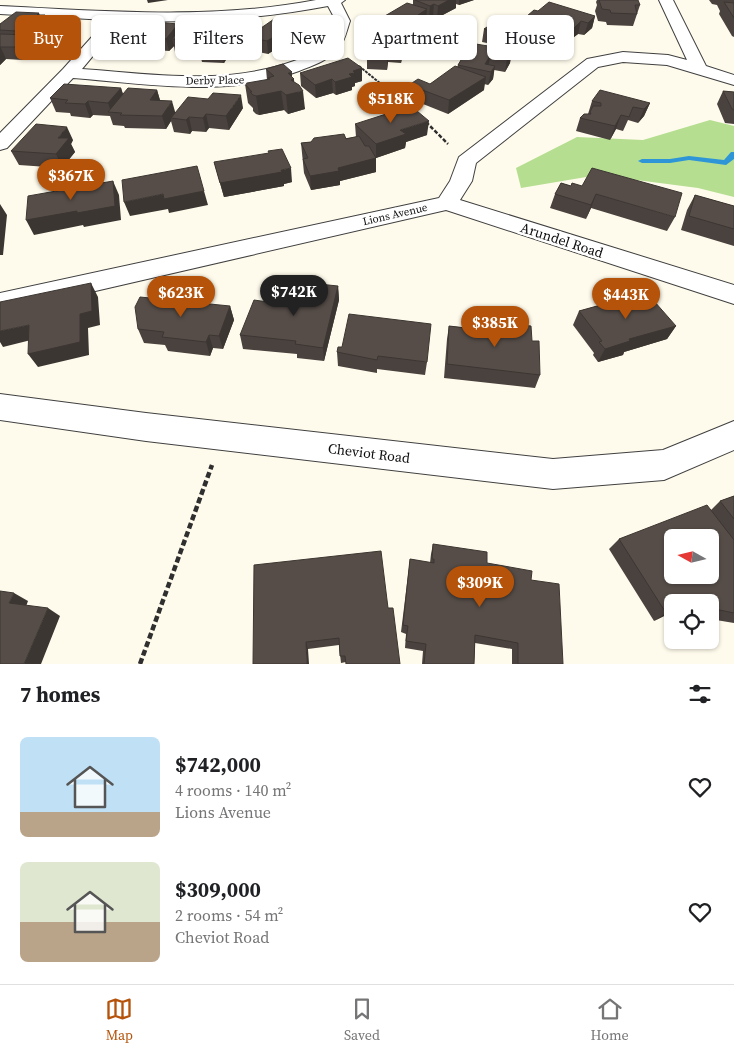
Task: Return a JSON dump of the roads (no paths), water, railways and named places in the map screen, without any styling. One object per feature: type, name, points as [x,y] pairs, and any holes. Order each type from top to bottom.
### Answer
[{"type":"street","points":[[666,0],[699,70],[734,80]]},
{"type":"street","points":[[165,16],[225,16],[335,1]]},
{"type":"street","name":"Derby Place","points":[[69,73],[198,82],[237,81],[283,71],[316,59],[333,45],[343,21],[335,1]]},
{"type":"street","points":[[0,10],[98,15]]},
{"type":"street","points":[[0,144],[69,73],[91,47]]},
{"type":"street","name":"Lions Avenue","points":[[0,304],[447,203],[461,181],[466,161],[593,63],[623,57],[668,60],[699,70]]},
{"type":"street","name":"Arundel Road","points":[[447,203],[734,295]]},
{"type":"street","name":"Cheviot Road","points":[[0,407],[222,436],[552,474],[664,465],[734,435]]},
{"type":"waterway","points":[[642,161],[670,161],[689,158],[726,163],[734,154]]}]
